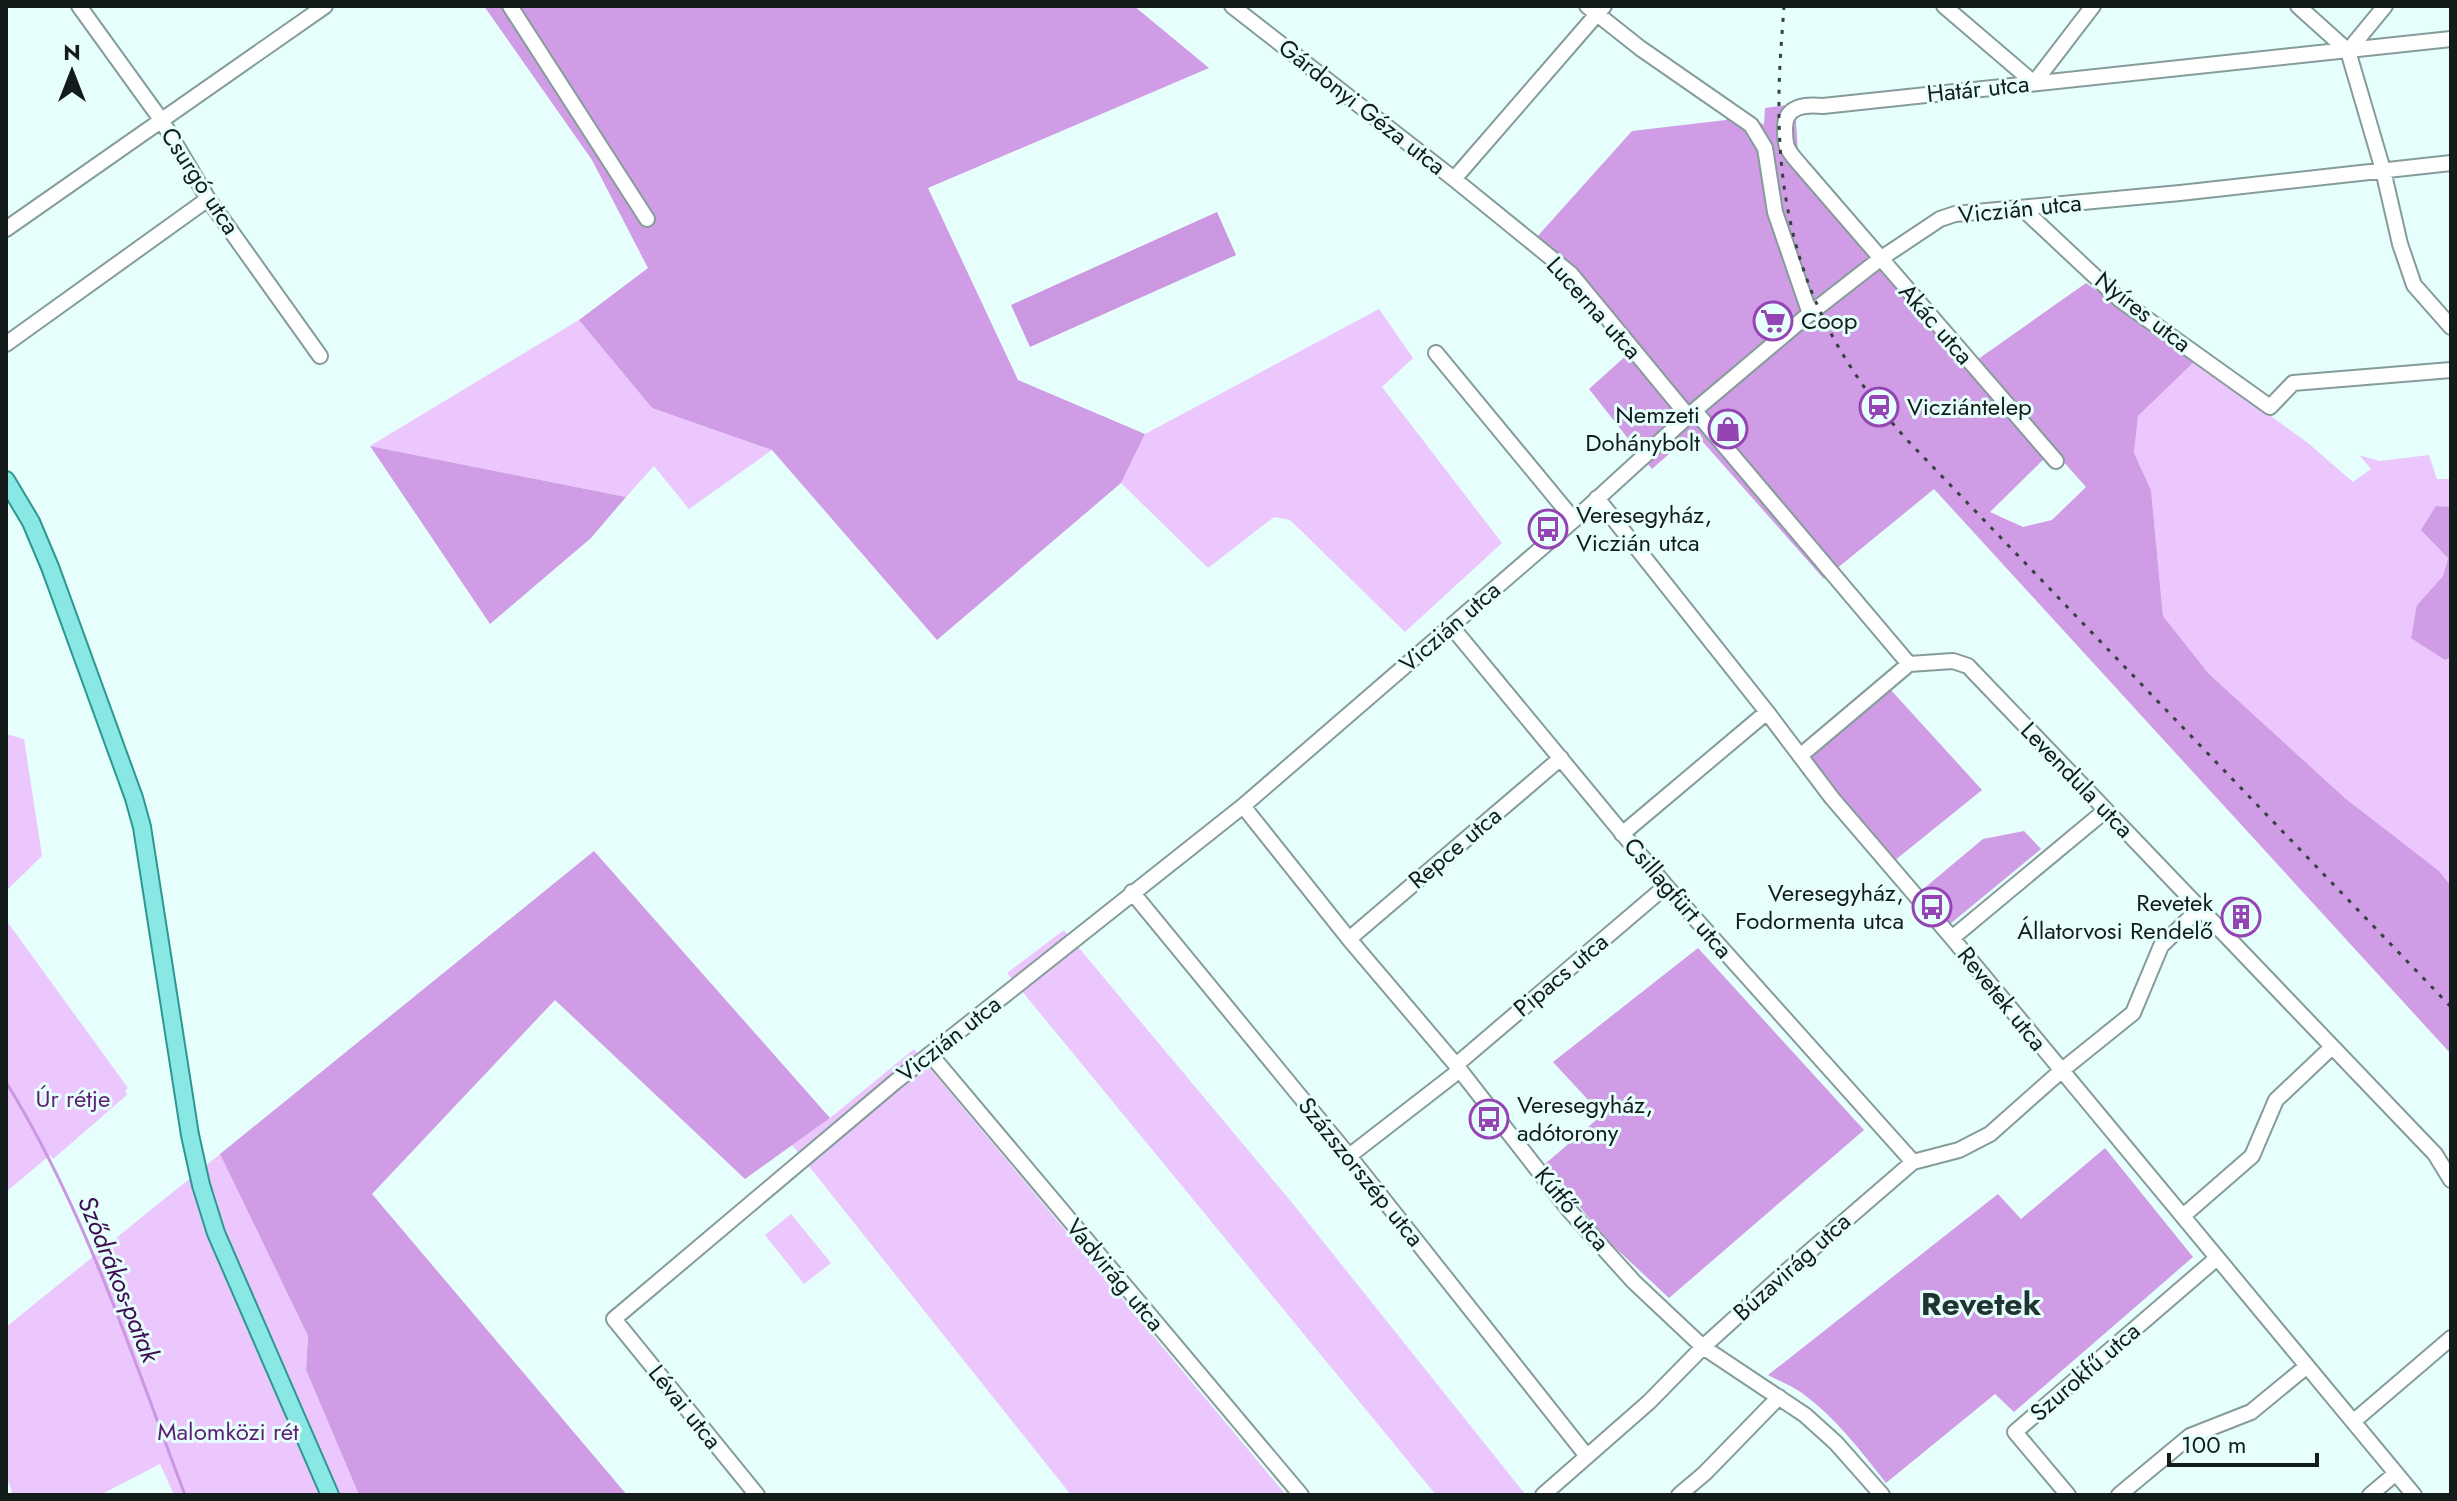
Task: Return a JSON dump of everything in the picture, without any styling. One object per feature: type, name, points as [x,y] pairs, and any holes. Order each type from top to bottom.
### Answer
[{"type":"main road","points":[[6,480],[31,522],[50,567],[134,798],[142,827],[190,1135],[201,1185],[225,1255],[330,1495]]},
{"type":"street","name":"Csurgó utca","points":[[79,6],[162,121],[208,199],[320,356]]},
{"type":"street","points":[[6,229],[325,6]]},
{"type":"street","points":[[510,6],[647,219]]},
{"type":"street","name":"Gárdonyi Géza utca","points":[[1232,6],[1454,179]]},
{"type":"street","points":[[1944,6],[2034,83],[2093,6]]},
{"type":"street","points":[[2298,6],[2348,51],[2414,285],[2451,327]]},
{"type":"street","points":[[2348,51],[2385,6]]},
{"type":"street","points":[[1454,179],[1596,9],[1640,48],[1751,125],[1765,148],[1775,212],[1810,314]]},
{"type":"street","name":"Határ utca","points":[[1880,259],[1787,148],[1785,121],[1787,115],[1798,107],[2451,39]]},
{"type":"street","points":[[2383,170],[2451,163]]},
{"type":"street","name":"Viczián utca","points":[[614,1319],[895,1082],[1243,806],[1810,314],[1880,259],[1946,216],[2383,170]]},
{"type":"street","name":"Lucerna utca","points":[[1454,179],[1571,274],[1692,414]]},
{"type":"street","points":[[6,344],[208,199]]},
{"type":"street","name":"Nyíres utca","points":[[2023,209],[2119,299],[2270,407],[2293,383],[2451,370]]},
{"type":"street","name":"Akác utca","points":[[1880,259],[2056,461]]},
{"type":"street","points":[[1436,353],[1574,520]]},
{"type":"street","points":[[1692,414],[1909,664],[1800,756]]},
{"type":"street","name":"Revetek utca","points":[[1597,498],[1832,798],[2414,1495]]},
{"type":"street","name":"Csillagfürt utca","points":[[1451,626],[1666,886],[1913,1162]]},
{"type":"street","name":"Levendula utca","points":[[1909,664],[1953,661],[1968,666],[2435,1154],[2451,1180]]},
{"type":"street","points":[[1622,834],[1767,712]]},
{"type":"street","name":"Repce utca","points":[[1349,939],[1561,758]]},
{"type":"street","name":"Kútfő utca","points":[[1243,806],[1349,939],[1458,1067],[1569,1210],[1634,1282],[1703,1347],[1805,1415],[1836,1443],[1874,1492]]},
{"type":"street","points":[[1952,938],[2106,810]]},
{"type":"street","name":"Pipacs utca","points":[[1349,1156],[1458,1067],[1666,886]]},
{"type":"street","name":"Százszorszép utca","points":[[1132,892],[1349,1156],[1586,1455]]},
{"type":"street","name":"Búzavirág utca","points":[[1549,1493],[1586,1455],[1649,1402],[1703,1347],[1913,1162],[1959,1150],[1990,1134],[2133,1013],[2161,946],[2200,908]]},
{"type":"street","points":[[2183,1216],[2252,1156],[2276,1100],[2332,1047]]},
{"type":"street","name":"Vadvirág utca","points":[[930,1054],[1301,1495]]},
{"type":"street","name":"Szurokfű utca","points":[[2068,1495],[2015,1432],[2217,1258]]},
{"type":"street","name":"Lévai utca","points":[[614,1319],[757,1495]]},
{"type":"street","points":[[2354,1421],[2451,1338]]},
{"type":"street","points":[[2119,1495],[2190,1436],[2251,1412],[2307,1366]]},
{"type":"street","points":[[1679,1495],[1705,1473],[1779,1397]]},
{"type":"street","points":[[2370,1495],[2396,1473]]},
{"type":"green space","points":[[1379,309],[1413,358],[1382,387],[1502,543],[1405,632],[1290,520],[1274,517],[1208,568],[1121,483],[1145,434]]},
{"type":"green space","points":[[579,320],[652,408],[772,450],[689,509],[654,466],[626,497],[370,446]]},
{"type":"green space","points":[[2195,361],[2308,443],[2353,482],[2371,469],[2359,455],[2379,461],[2429,455],[2437,479],[2451,479],[2451,507],[2436,506],[2448,557],[2443,576],[2417,605],[2444,660],[2451,657],[2451,987],[2379,825],[2346,799],[2209,674],[2163,616],[2151,490],[2134,453],[2138,416]]},
{"type":"green space","points":[[6,734],[24,739],[42,856],[6,891]]},
{"type":"green space","name":"Úr rétje","points":[[6,920],[128,1088],[125,1091],[127,1095],[53,1159],[50,1155],[6,1192]]},
{"type":"green space","points":[[1064,930],[1293,1204],[1525,1494],[1436,1495],[1007,973]]},
{"type":"green space","points":[[914,1049],[1286,1495],[1071,1495],[792,1145]]},
{"type":"green space","name":"Malomközi rét","points":[[220,1154],[308,1336],[306,1370],[359,1495],[174,1495],[160,1464],[100,1495],[9,1495],[12,1492],[6,1475],[6,1327]]},
{"type":"green space","points":[[791,1214],[831,1263],[804,1284],[765,1235]]},
{"type":"shaded area","points":[[484,6],[1134,6],[1209,68],[928,188],[1018,380],[1145,434],[1121,483],[937,640],[772,450],[652,408],[579,320],[648,268],[592,160]]},
{"type":"shaded area","points":[[1795,104],[1798,153],[1974,362],[2086,283],[2195,361],[2138,416],[2134,453],[2151,490],[2163,616],[2209,674],[2346,799],[2439,871],[2451,886],[2451,1054],[1934,489],[1824,579],[1694,432],[1652,469],[1589,389],[1629,353],[1564,278],[1527,248],[1632,131],[1726,120],[1736,106],[1764,125],[1765,108]],"holes":[[[2053,450],[2086,487],[2052,520],[2023,527],[1990,512]]]},
{"type":"shaded area","points":[[1217,212],[1236,255],[1030,347],[1011,305]]},
{"type":"shaded area","points":[[370,446],[626,497],[591,538],[490,624]]},
{"type":"shaded area","points":[[2436,506],[2451,507],[2451,657],[2445,660],[2411,638],[2417,605],[2443,576],[2448,558],[2421,530]]},
{"type":"shaded area","points":[[1890,689],[1982,790],[1894,861],[1836,798],[1807,755]]},
{"type":"shaded area","points":[[2024,831],[2041,849],[1950,924],[1922,890],[1983,839]]},
{"type":"shaded area","points":[[594,851],[830,1118],[745,1179],[555,1000],[372,1194],[627,1495],[359,1495],[306,1370],[308,1336],[220,1154]]},
{"type":"shaded area","points":[[1698,948],[1864,1130],[1669,1298],[1607,1240],[1545,1164],[1602,1115],[1553,1062]]},
{"type":"shaded area","points":[[2105,1148],[2193,1257],[2014,1412],[1995,1394],[1886,1483],[1826,1413],[1802,1393],[1768,1375],[1998,1194],[2021,1219]]},
{"type":"waterway","name":"Sződrákos-patak","points":[[6,1082],[60,1181],[83,1232],[185,1495]]},
{"type":"railway","points":[[1784,6],[1779,98],[1785,195],[1808,284],[1850,365],[1877,405],[1910,443],[2451,1007]]},
{"type":"place","name":"Coop","points":[[1773,321]]},
{"type":"place","name":"Vicziántelep","points":[[1879,407]]},
{"type":"place","name":"Nemzeti Dohánybolt","points":[[1728,429]]},
{"type":"place","name":"Veresegyház, Viczián utca","points":[[1548,529]]},
{"type":"place","name":"Veresegyház, Fodormenta utca","points":[[1932,907]]},
{"type":"place","name":"Revetek Állatorvosi Rendelő","points":[[2241,917]]},
{"type":"place","name":"Veresegyház, adótorony","points":[[1489,1119]]},
{"type":"district","name":"Revetek","points":[[1981,1304]]}]
